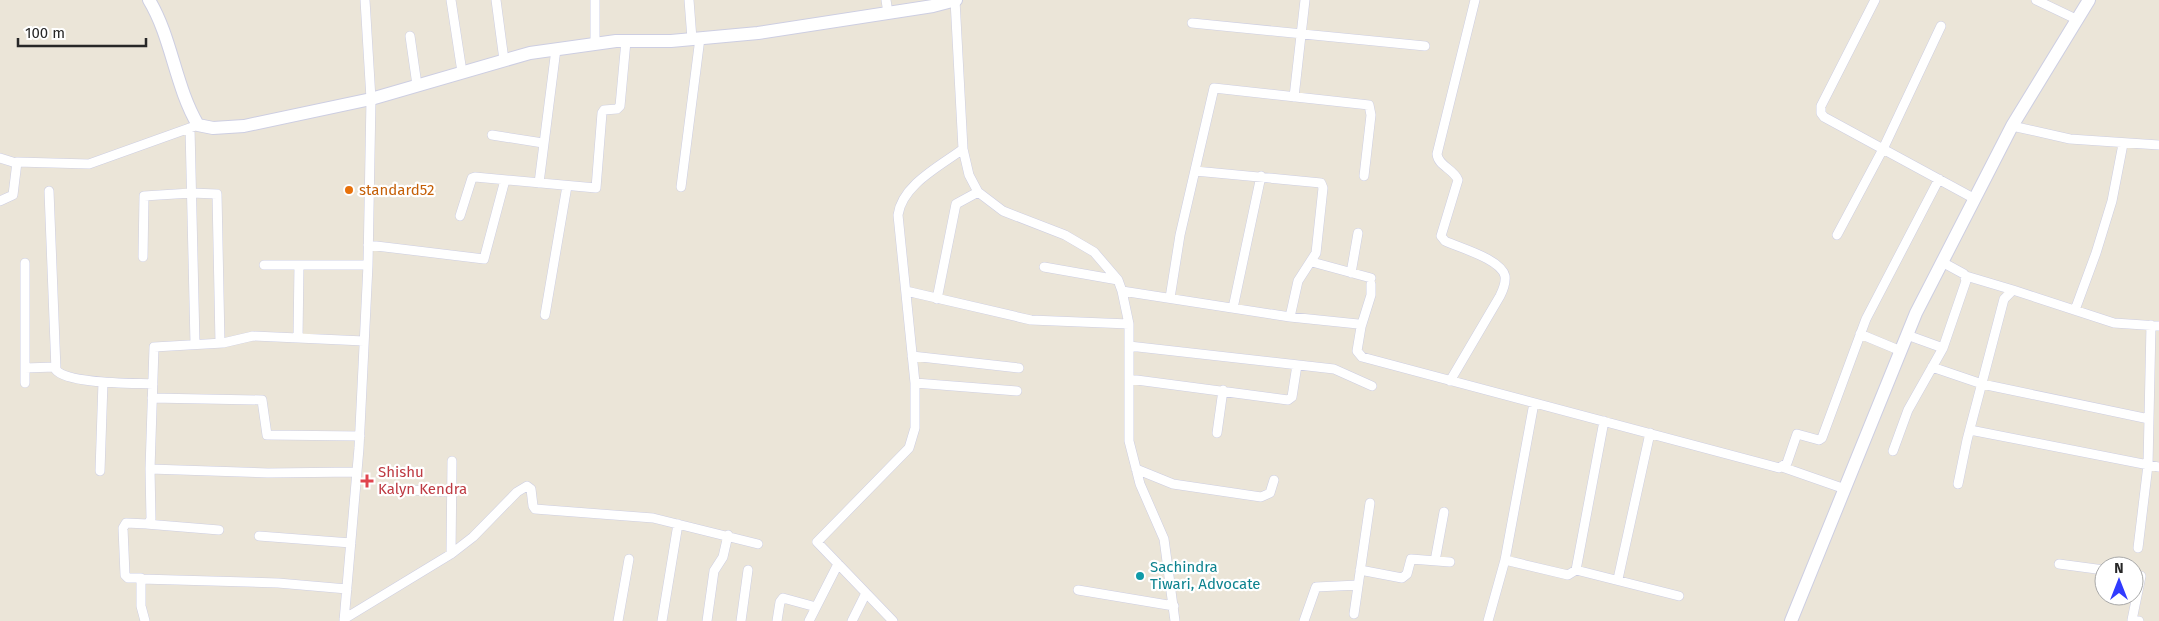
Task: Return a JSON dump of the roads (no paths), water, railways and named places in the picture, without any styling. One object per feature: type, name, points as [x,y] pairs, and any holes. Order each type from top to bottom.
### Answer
[{"type":"street","points":[[149,0],[159,16],[194,126],[191,192],[195,344]]},
{"type":"street","points":[[344,620],[360,436],[368,265],[372,99],[365,0]]},
{"type":"street","points":[[451,0],[462,72]]},
{"type":"street","points":[[496,0],[504,60]]},
{"type":"street","points":[[595,0],[595,44]]},
{"type":"street","points":[[681,187],[696,39],[689,0]]},
{"type":"street","points":[[886,0],[888,13]]},
{"type":"street","points":[[0,158],[16,163],[62,162],[89,164],[194,126],[213,128],[244,126],[372,99],[530,53],[626,41],[696,39],[758,33],[888,13],[911,5],[956,0],[963,149],[969,175],[978,192],[1003,211],[1066,235],[1094,252],[1118,280],[1122,291],[1129,324],[1129,442],[1136,469],[1164,540],[1175,621]]},
{"type":"street","points":[[1294,97],[1305,0]]},
{"type":"street","points":[[1450,381],[1500,296],[1505,281],[1503,270],[1496,263],[1445,242],[1441,236],[1458,180],[1439,161],[1437,154],[1475,0]]},
{"type":"street","points":[[1875,0],[1820,111],[1824,117],[1975,199]]},
{"type":"street","points":[[2036,0],[2078,20]]},
{"type":"street","points":[[1791,621],[1907,335],[1942,262],[2012,126],[2089,0]]},
{"type":"street","points":[[1192,23],[1425,46]]},
{"type":"street","points":[[1837,235],[1883,149],[1941,26]]},
{"type":"street","points":[[410,36],[417,85]]},
{"type":"street","points":[[460,216],[473,177],[594,189],[597,187],[602,113],[604,110],[620,106],[626,41]]},
{"type":"street","points":[[539,183],[556,49]]},
{"type":"street","points":[[1170,298],[1180,235],[1214,88],[1370,107],[1371,115],[1364,176]]},
{"type":"street","points":[[2012,126],[2070,139],[2159,145]]},
{"type":"street","points":[[492,135],[543,142]]},
{"type":"street","points":[[2075,310],[2098,248],[2112,201],[2123,144]]},
{"type":"street","points":[[892,621],[817,542],[909,448],[915,428],[915,383],[898,215],[899,205],[907,192],[963,149]]},
{"type":"street","points":[[0,202],[9,199],[14,192],[16,163]]},
{"type":"street","points":[[1195,171],[1322,183],[1317,249],[1312,262],[1298,281],[1290,317]]},
{"type":"street","points":[[1233,308],[1261,176]]},
{"type":"street","points":[[1782,467],[1787,463],[1797,434],[1819,440],[1822,438],[1860,334],[1938,179]]},
{"type":"street","points":[[368,245],[484,259],[505,180]]},
{"type":"street","points":[[545,315],[567,186]]},
{"type":"street","points":[[49,191],[55,367],[58,372],[65,376],[103,382],[152,384]]},
{"type":"street","points":[[143,257],[144,196],[191,192],[214,192],[218,195],[220,343]]},
{"type":"street","points":[[937,298],[956,204],[978,192]]},
{"type":"street","points":[[1351,273],[1358,233]]},
{"type":"street","points":[[1312,262],[1371,281],[1372,295],[1361,327],[1357,351],[1359,355],[1650,434],[1775,467],[1782,467],[1845,489]]},
{"type":"street","points":[[1942,262],[1966,276],[2114,323],[2155,325],[2148,465],[2138,548]]},
{"type":"street","points":[[25,383],[26,263]]},
{"type":"street","points":[[264,265],[368,265]]},
{"type":"street","points":[[298,338],[299,265]]},
{"type":"street","points":[[1044,267],[1118,280]]},
{"type":"street","points":[[1893,451],[1908,410],[1943,348],[1957,310],[1966,276]]},
{"type":"street","points":[[1958,484],[2004,299],[2014,290]]},
{"type":"street","points":[[906,291],[1031,320],[1129,324]]},
{"type":"street","points":[[1122,291],[1290,317],[1358,324],[1361,327]]},
{"type":"street","points":[[1860,334],[1901,350]]},
{"type":"street","points":[[1907,335],[1943,348]]},
{"type":"street","points":[[146,524],[150,522],[152,516],[150,469],[155,346],[220,343],[253,336],[364,341]]},
{"type":"street","points":[[1129,346],[1341,371],[1372,386]]},
{"type":"street","points":[[912,356],[1018,368]]},
{"type":"street","points":[[1129,379],[1288,400],[1292,396],[1297,365]]},
{"type":"street","points":[[25,368],[55,367]]},
{"type":"street","points":[[1932,367],[1982,384],[2149,419]]},
{"type":"street","points":[[100,471],[103,382]]},
{"type":"street","points":[[915,383],[1016,391]]},
{"type":"street","points":[[1217,433],[1223,390]]},
{"type":"street","points":[[152,398],[262,400],[267,435],[360,436]]},
{"type":"street","points":[[1488,621],[1505,560],[1534,403]]},
{"type":"street","points":[[1576,570],[1604,421]]},
{"type":"street","points":[[1970,430],[2159,467]]},
{"type":"street","points":[[1618,579],[1650,434]]},
{"type":"street","points":[[452,461],[452,554]]},
{"type":"street","points":[[150,469],[268,474],[357,472]]},
{"type":"street","points":[[1136,469],[1173,484],[1261,497],[1270,494],[1274,480]]},
{"type":"street","points":[[344,620],[452,554],[473,538],[517,492],[527,486],[531,488],[535,509],[630,516],[678,524],[758,544]]},
{"type":"street","points":[[409,490],[452,492]]},
{"type":"street","points":[[1354,614],[1370,503]]},
{"type":"street","points":[[1435,561],[1444,512]]},
{"type":"street","points":[[219,530],[126,523],[123,528],[125,575],[140,579],[278,583],[347,589]]},
{"type":"street","points":[[662,621],[678,524]]},
{"type":"street","points":[[707,621],[714,571],[724,557],[728,535]]},
{"type":"street","points":[[258,536],[351,542]]},
{"type":"street","points":[[618,621],[629,559]]},
{"type":"street","points":[[1360,570],[1402,578],[1407,574],[1411,559],[1450,562]]},
{"type":"street","points":[[1505,560],[1568,575],[1576,570],[1618,579],[1679,596]]},
{"type":"street","points":[[809,621],[838,564]]},
{"type":"street","points":[[2059,564],[2094,569]]},
{"type":"street","points":[[741,621],[748,570]]},
{"type":"street","points":[[140,579],[141,606],[145,621]]},
{"type":"street","points":[[1304,621],[1316,587],[1358,585]]},
{"type":"street","points":[[1078,590],[1174,606]]},
{"type":"street","points":[[852,621],[866,593]]},
{"type":"street","points":[[777,621],[780,602],[783,598],[816,607]]},
{"type":"street","points":[[2135,606],[2132,620],[2139,621]]},
{"type":"place","name":"standard52","points":[[349,190]]},
{"type":"place","name":"Shishu Kalyn Kendra","points":[[367,481]]},
{"type":"place","name":"Sachindra Tiwari, Advocate","points":[[1140,576]]}]
